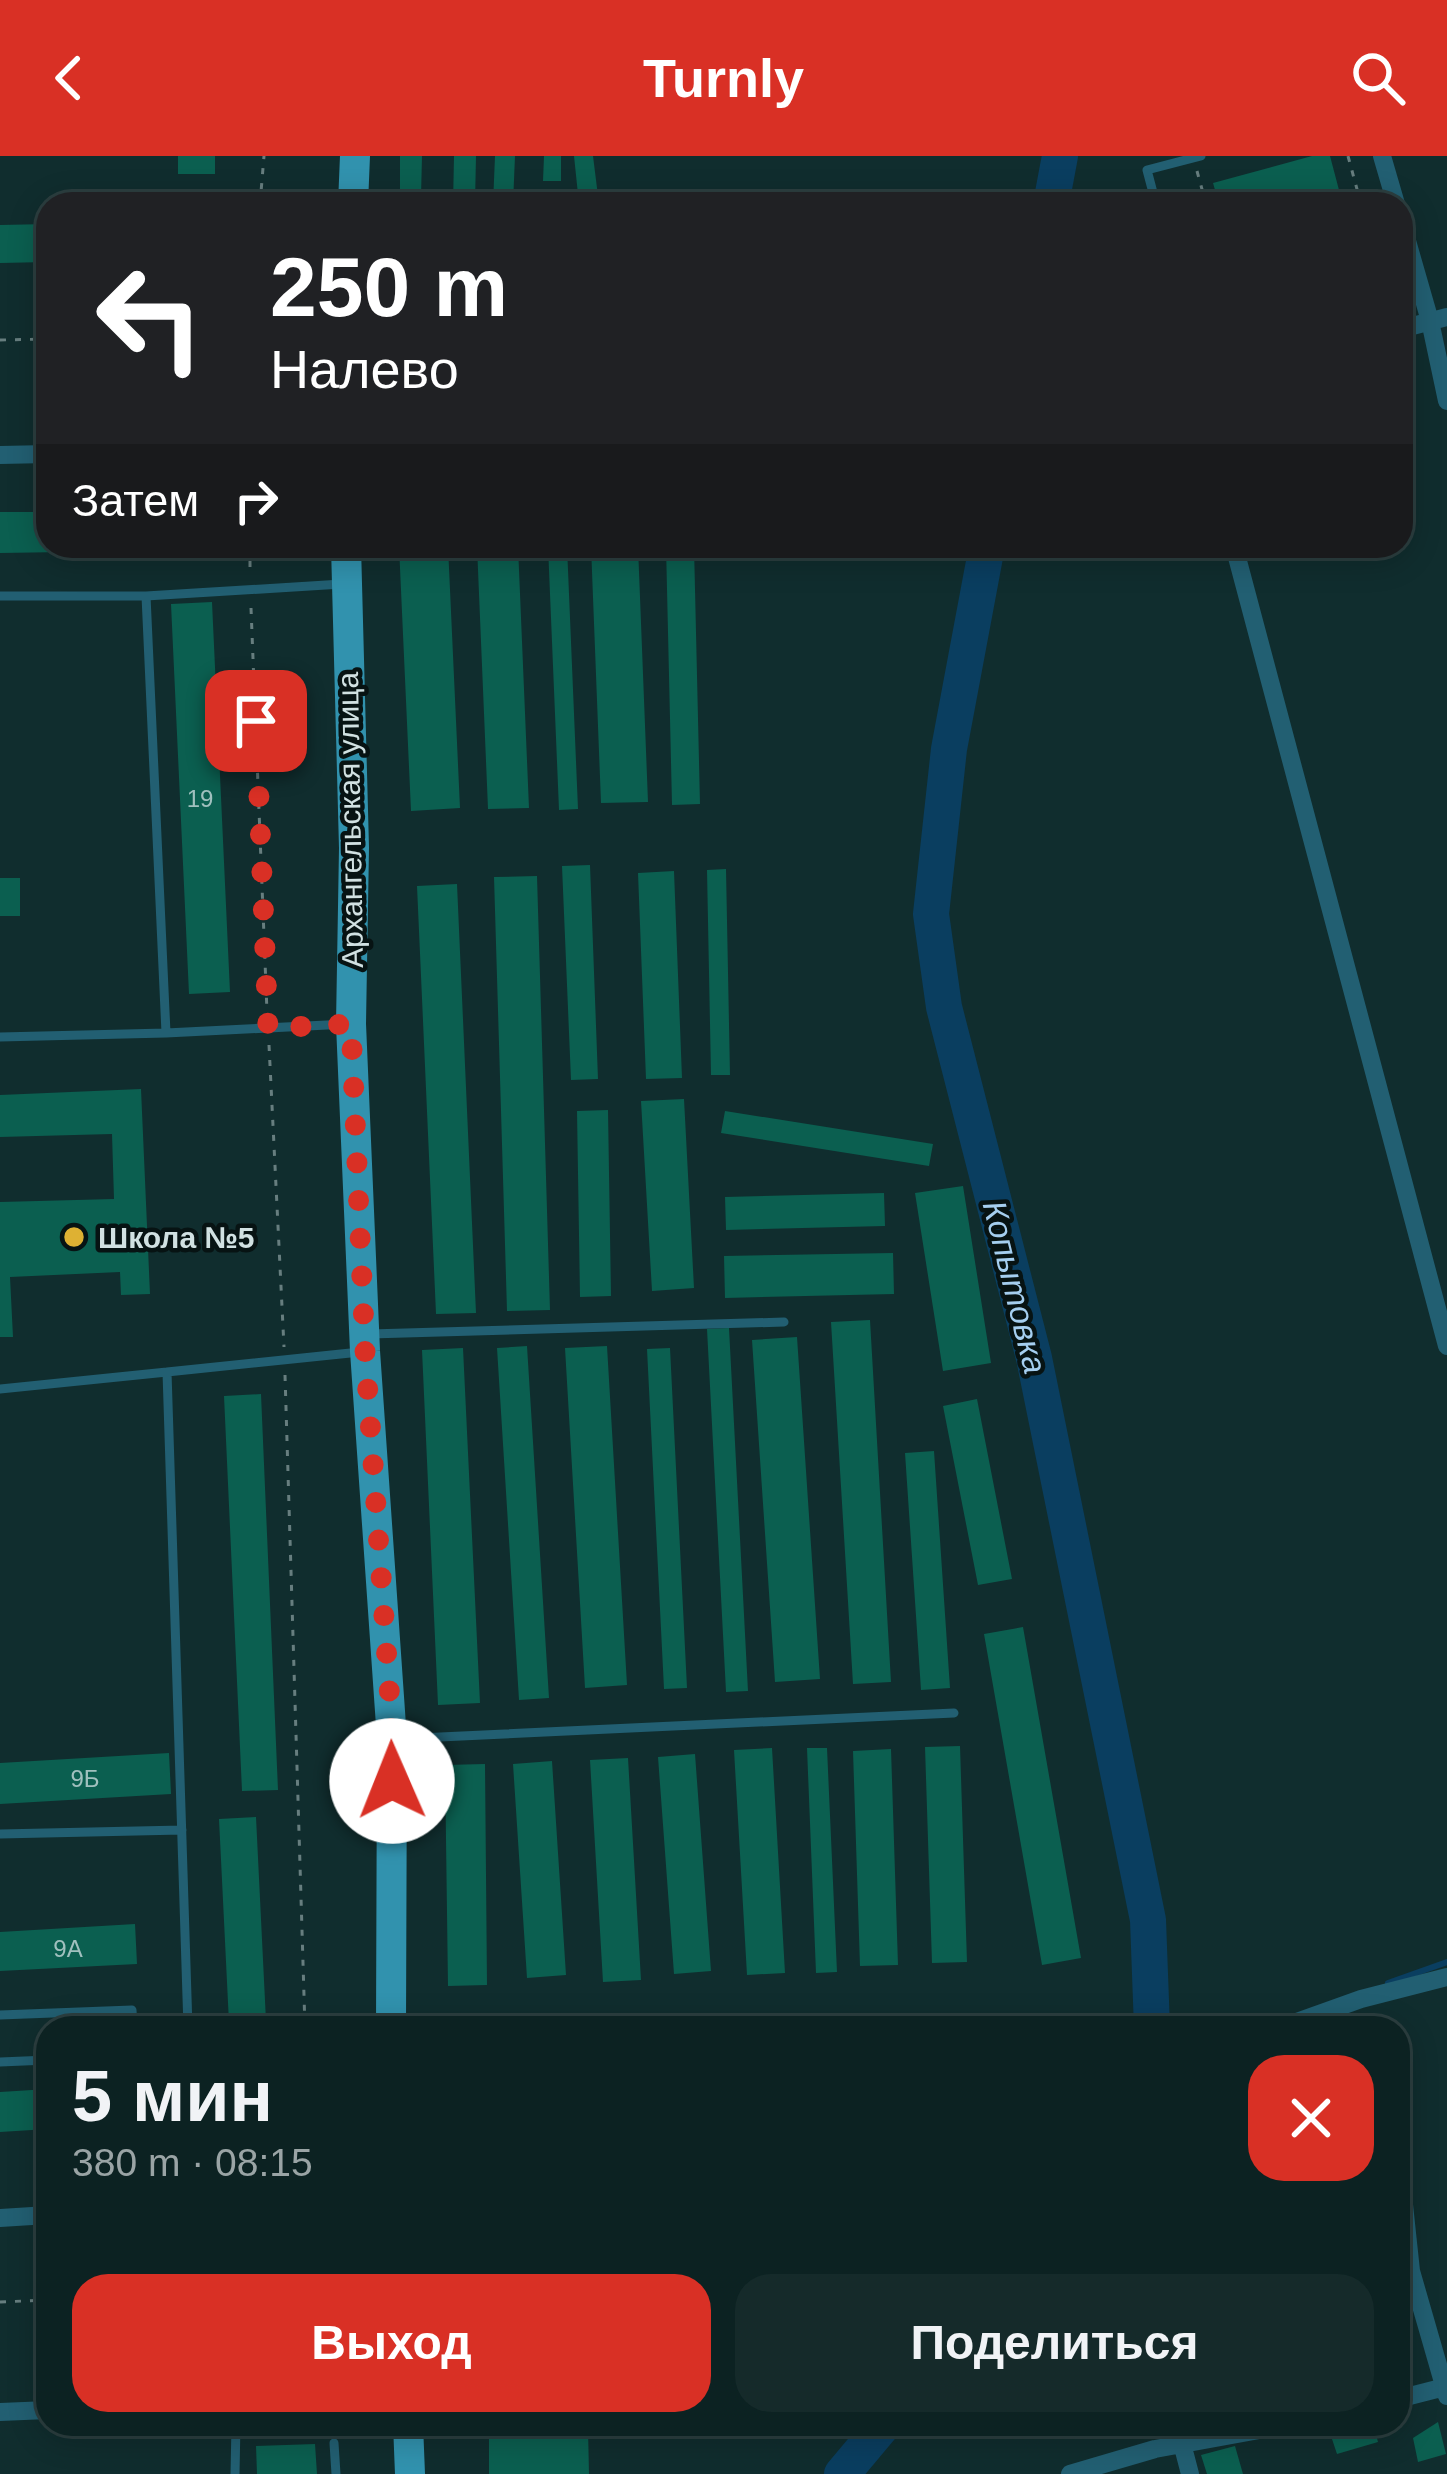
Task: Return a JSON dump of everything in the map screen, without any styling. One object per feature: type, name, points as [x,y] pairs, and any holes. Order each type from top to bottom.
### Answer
[{"type":"main road","points":[[354,192],[355,156]]},
{"type":"main road","name":"Архангельская улица","points":[[346,558],[353,848],[351,1024],[365,1343],[392,1740],[391,2016]]},
{"type":"main road","points":[[408,2436],[410,2474]]},
{"type":"street","points":[[1382,156],[1392,192]]},
{"type":"street","points":[[1413,252],[1438,319],[1447,401]]},
{"type":"street","points":[[0,455],[36,454]]},
{"type":"street","points":[[1237,558],[1447,1346]]},
{"type":"street","points":[[1314,2016],[1447,1977]]},
{"type":"street","points":[[0,2218],[36,2216]]},
{"type":"street","points":[[1410,2263],[1446,2392],[1410,2397]]},
{"type":"street","points":[[0,2412],[36,2410]]},
{"type":"street","points":[[1180,2436],[1190,2474]]},
{"type":"street","points":[[1070,2474],[1154,2449],[1233,2436]]},
{"type":"lane","points":[[1153,192],[1147,170],[1197,157]]},
{"type":"lane","points":[[0,596],[146,596],[346,584]]},
{"type":"lane","points":[[146,596],[166,1033]]},
{"type":"lane","points":[[0,1037],[351,1024]]},
{"type":"lane","points":[[0,1389],[284,1360],[365,1343],[784,1322]]},
{"type":"lane","points":[[167,1372],[188,2016]]},
{"type":"lane","points":[[392,1740],[954,1713]]},
{"type":"lane","points":[[0,1834],[182,1830]]},
{"type":"lane","points":[[0,2015],[132,2010],[132,2016]]},
{"type":"lane","points":[[0,2062],[36,2060]]},
{"type":"lane","points":[[236,2436],[236,2474]]},
{"type":"lane","points":[[334,2443],[336,2474]]},
{"type":"path","points":[[261,192],[264,156]]},
{"type":"path","points":[[1348,156],[1357,192]]},
{"type":"path","points":[[1197,157],[1204,192]]},
{"type":"path","points":[[0,340],[36,339]]},
{"type":"path","points":[[250,558],[284,1360],[304,2016]]},
{"type":"path","points":[[0,2302],[36,2300]]},
{"type":"building","points":[[178,156],[215,156],[215,174],[178,174]]},
{"type":"building","points":[[400,156],[422,156],[421,192],[400,192]]},
{"type":"building","points":[[454,156],[476,156],[475,192],[453,192]]},
{"type":"building","points":[[495,156],[515,156],[514,192],[494,192]]},
{"type":"building","points":[[544,156],[561,156],[561,181],[543,181]]},
{"type":"building","points":[[574,156],[593,156],[598,192],[578,192]]},
{"type":"building","points":[[1312,156],[1330,156],[1339,190],[1216,192],[1213,183]]},
{"type":"building","points":[[36,224],[36,262],[0,263],[0,225]]},
{"type":"building","points":[[0,512],[36,512],[36,552],[0,553]]},
{"type":"building","points":[[400,558],[449,558],[460,808],[411,811]]},
{"type":"building","points":[[478,558],[519,558],[529,808],[488,809]]},
{"type":"building","points":[[548,558],[568,558],[578,809],[559,810]]},
{"type":"building","points":[[591,558],[638,558],[648,802],[601,803]]},
{"type":"building","points":[[666,558],[694,558],[700,804],[672,805]]},
{"type":"building","points":[[212,602],[230,992],[189,994],[171,604]]},
{"type":"building","points":[[590,865],[598,1079],[571,1080],[562,866]]},
{"type":"building","points":[[726,869],[730,1075],[711,1075],[707,870]]},
{"type":"building","points":[[674,871],[682,1078],[646,1079],[638,873]]},
{"type":"building","points":[[537,876],[550,1310],[507,1311],[494,877]]},
{"type":"building","points":[[0,878],[20,878],[20,916],[0,916]]},
{"type":"building","points":[[457,884],[476,1313],[436,1314],[417,886]]},
{"type":"building","name":"Школа №5","points":[[141,1089],[150,1294],[121,1295],[120,1272],[10,1277],[13,1337],[0,1337],[0,1202],[114,1199],[112,1134],[0,1137],[0,1095]]},
{"type":"building","points":[[684,1099],[694,1288],[652,1291],[641,1101]]},
{"type":"building","points":[[608,1110],[611,1296],[580,1297],[577,1111]]},
{"type":"building","points":[[725,1111],[933,1144],[929,1166],[721,1133]]},
{"type":"building","points":[[963,1186],[991,1363],[943,1371],[915,1193]]},
{"type":"building","points":[[884,1193],[885,1226],[726,1230],[725,1197]]},
{"type":"building","points":[[893,1253],[894,1294],[725,1298],[724,1256]]},
{"type":"building","points":[[870,1320],[891,1682],[853,1684],[831,1322]]},
{"type":"building","points":[[729,1328],[748,1691],[726,1692],[707,1329]]},
{"type":"building","points":[[797,1337],[820,1679],[775,1682],[752,1340]]},
{"type":"building","points":[[527,1346],[549,1698],[519,1700],[497,1348]]},
{"type":"building","points":[[607,1346],[627,1685],[585,1688],[565,1348]]},
{"type":"building","points":[[463,1348],[480,1703],[438,1705],[422,1350]]},
{"type":"building","points":[[670,1348],[687,1688],[664,1689],[647,1349]]},
{"type":"building","points":[[261,1394],[278,1790],[242,1791],[224,1396]]},
{"type":"building","points":[[977,1399],[1012,1579],[978,1585],[943,1406]]},
{"type":"building","points":[[934,1451],[950,1688],[921,1690],[905,1453]]},
{"type":"building","points":[[1023,1627],[1081,1958],[1042,1965],[984,1634]]},
{"type":"building","points":[[960,1746],[967,1962],[932,1963],[925,1747]]},
{"type":"building","points":[[772,1748],[785,1973],[747,1975],[734,1750]]},
{"type":"building","points":[[807,1748],[827,1748],[837,1972],[816,1973]]},
{"type":"building","points":[[891,1749],[898,1965],[860,1966],[853,1751]]},
{"type":"building","points":[[169,1753],[171,1794],[0,1804],[0,1763]]},
{"type":"building","points":[[695,1754],[711,1971],[674,1974],[658,1757]]},
{"type":"building","points":[[628,1758],[641,1980],[603,1982],[590,1760]]},
{"type":"building","points":[[552,1761],[566,1975],[527,1978],[513,1764]]},
{"type":"building","points":[[485,1764],[487,1985],[448,1986],[445,1765]]},
{"type":"building","points":[[256,1817],[266,2016],[229,2016],[219,1819]]},
{"type":"building","points":[[135,1924],[137,1964],[0,1971],[0,1932]]},
{"type":"building","points":[[36,2090],[36,2130],[0,2132],[0,2092]]},
{"type":"building","points":[[1438,2422],[1446,2454],[1418,2462],[1413,2438]]},
{"type":"building","points":[[489,2436],[588,2436],[589,2474],[489,2474]]},
{"type":"building","points":[[1331,2436],[1376,2436],[1378,2442],[1337,2454]]},
{"type":"building","points":[[315,2444],[317,2474],[257,2474],[256,2446]]},
{"type":"building","points":[[1235,2446],[1243,2474],[1207,2474],[1201,2455]]},
{"type":"waterway","name":"Копытовка","points":[[1053,192],[1060,156]]},
{"type":"waterway","name":"Копытовка","points":[[985,558],[949,749],[931,914],[944,1007],[1034,1358],[1148,1920],[1152,2016]]},
{"type":"waterway","points":[[1388,1983],[1447,1962]]},
{"type":"waterway","name":"Копытовка","points":[[842,2474],[874,2436]]},
{"type":"place","name":"Школа №5","points":[[74,1237]]},
{"type":"route","points":[[256,721],[268,1028],[351,1024],[365,1351],[392,1781]]}]
